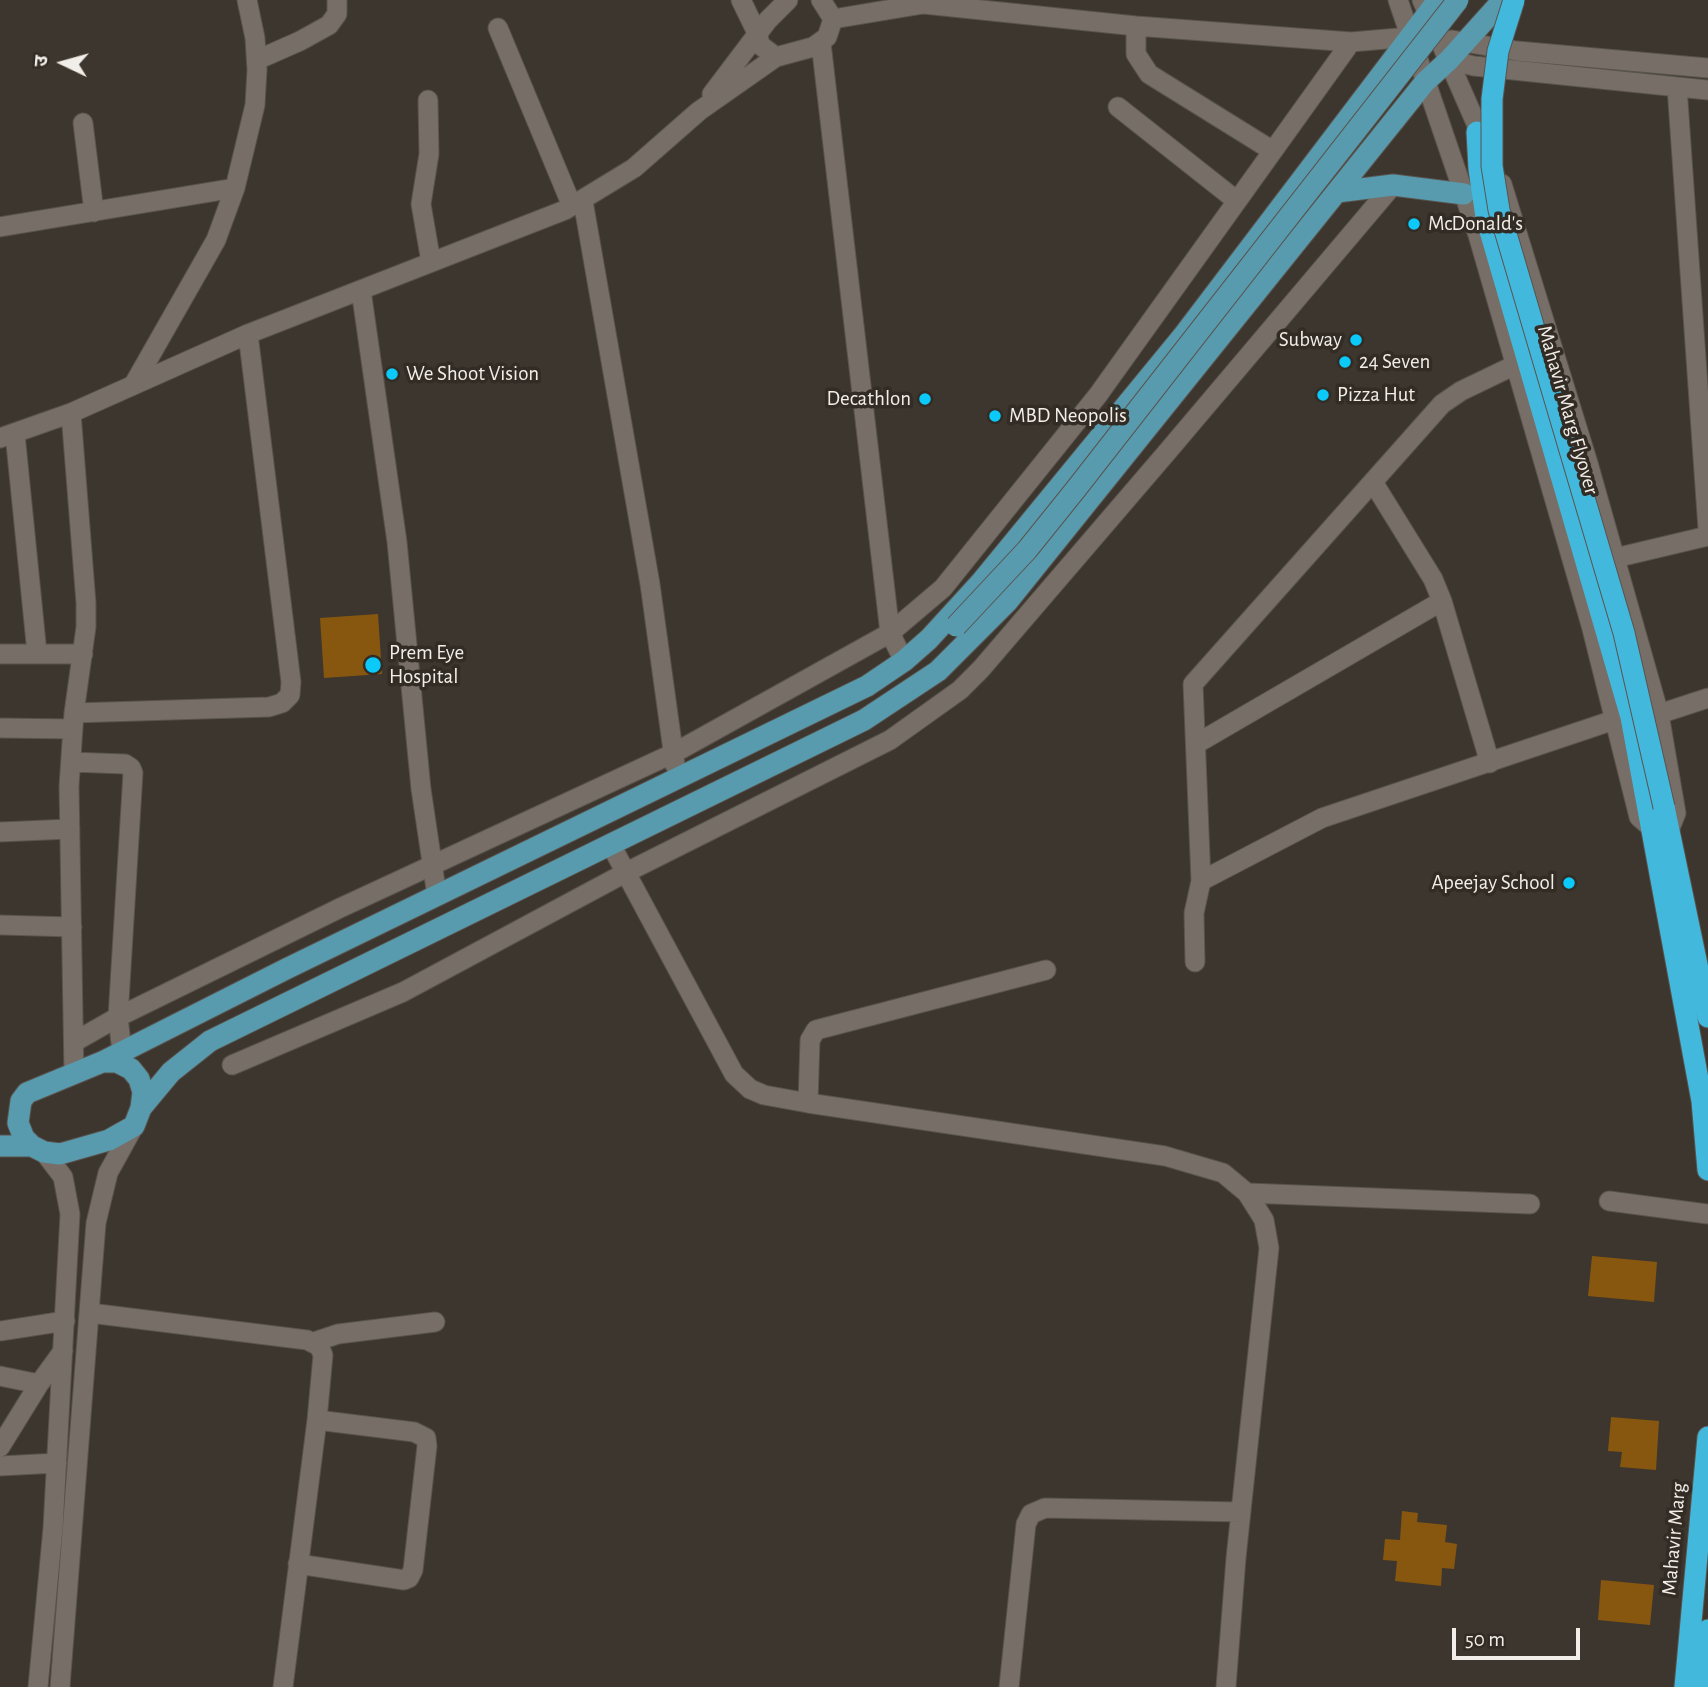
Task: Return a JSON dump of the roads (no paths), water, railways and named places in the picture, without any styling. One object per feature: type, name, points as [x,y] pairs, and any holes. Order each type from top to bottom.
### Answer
[{"type":"highway","name":"Mahavir Marg Flyover","points":[[1502,0],[1484,59],[1477,132],[1486,217],[1659,819]]},
{"type":"highway","name":"Mahavir Marg Flyover","points":[[1514,0],[1498,51],[1492,99],[1492,166],[1499,210],[1624,633],[1659,819]]},
{"type":"highway","points":[[1659,819],[1708,1017]]},
{"type":"highway","points":[[1659,819],[1701,1053],[1708,1170]]},
{"type":"highway","name":"Mahavir Marg","points":[[1685,1687],[1708,1437]]},
{"type":"highway","points":[[1702,1687],[1708,1630]]},
{"type":"main road","points":[[929,639],[944,636],[956,626],[1027,550],[1458,0]]},
{"type":"main road","points":[[0,1146],[60,1154],[109,1140],[137,1117],[171,1072],[210,1041],[864,720],[938,671],[1008,601],[1425,82],[1449,60],[1502,0]]},
{"type":"main road","points":[[0,1104],[102,1062],[286,969],[867,687],[904,661],[929,639],[982,581],[1183,336],[1410,36],[1429,5]]},
{"type":"main road","points":[[1337,192],[1393,185],[1464,194]]},
{"type":"main road","points":[[102,1062],[117,1062],[131,1069],[139,1079],[142,1091],[137,1117]]},
{"type":"main road","points":[[27,1093],[21,1101],[18,1123],[23,1138],[38,1149]]},
{"type":"street","points":[[134,383],[216,240],[235,188],[255,105],[257,60],[247,0]]},
{"type":"street","points":[[257,60],[329,25],[337,14],[337,0]]},
{"type":"street","points":[[741,0],[760,45],[776,57]]},
{"type":"street","points":[[37,653],[7,436],[71,413],[248,334],[577,204],[634,168],[699,111],[776,57],[821,43],[827,37],[832,19],[821,0]]},
{"type":"street","points":[[832,19],[949,0]]},
{"type":"street","points":[[1398,0],[1464,194],[1516,365],[1591,625],[1639,817],[1659,819],[1676,813],[1659,714],[1615,558],[1502,182],[1437,37],[1429,5]]},
{"type":"street","points":[[699,111],[758,35],[776,4]]},
{"type":"street","points":[[923,4],[1136,26],[1351,43],[1410,36],[1437,37],[1517,51],[1708,68]]},
{"type":"street","points":[[1136,26],[1136,54],[1149,74],[1273,151]]},
{"type":"street","points":[[498,28],[577,204],[650,584],[677,780]]},
{"type":"street","points":[[821,43],[890,633],[904,661]]},
{"type":"street","points":[[74,1042],[118,1017],[340,908],[674,753],[890,633],[943,587],[1081,416],[1351,43]]},
{"type":"street","points":[[1449,60],[1474,66],[1708,90]]},
{"type":"street","points":[[1677,87],[1701,319],[1708,529]]},
{"type":"street","points":[[428,100],[429,154],[421,204],[430,262]]},
{"type":"street","points":[[1118,107],[1237,201]]},
{"type":"street","points":[[83,123],[94,212]]},
{"type":"street","points":[[232,1065],[403,992],[625,873],[890,740],[960,690],[1168,451],[1393,185]]},
{"type":"street","points":[[0,227],[235,188]]},
{"type":"street","points":[[361,290],[397,542],[421,789],[437,896]]},
{"type":"street","points":[[0,728],[269,707],[282,703],[290,695],[248,334]]},
{"type":"street","points":[[1195,962],[1194,913],[1201,881],[1191,690],[1195,679],[1442,404],[1461,391],[1516,365]]},
{"type":"street","points":[[71,413],[86,603],[71,762],[74,1074]]},
{"type":"street","points":[[1373,482],[1433,579],[1490,763]]},
{"type":"street","points":[[1615,558],[1708,537]]},
{"type":"street","points":[[1195,744],[1442,601]]},
{"type":"street","points":[[0,654],[83,654]]},
{"type":"street","points":[[1659,714],[1708,698]]},
{"type":"street","points":[[1201,881],[1322,818],[1614,720]]},
{"type":"street","points":[[71,762],[125,764],[133,773],[118,1017],[122,1052]]},
{"type":"street","points":[[0,832],[70,829]]},
{"type":"street","points":[[611,845],[734,1074],[743,1084],[764,1096],[1165,1156],[1223,1173],[1247,1194],[1264,1220],[1269,1248],[1241,1513],[1227,1687]]},
{"type":"street","points":[[0,925],[72,927]]},
{"type":"street","points":[[808,1103],[810,1040],[816,1030],[1046,970]]},
{"type":"street","points":[[60,1687],[96,1223],[108,1173],[137,1117]]},
{"type":"street","points":[[38,1149],[63,1177],[70,1214],[57,1464],[38,1687]]},
{"type":"street","points":[[1247,1194],[1530,1204]]},
{"type":"street","points":[[1609,1200],[1708,1214]]},
{"type":"street","points":[[90,1313],[314,1342],[338,1334],[435,1322]]},
{"type":"street","points":[[0,1331],[65,1321]]},
{"type":"street","points":[[283,1687],[323,1355],[314,1342]]},
{"type":"street","points":[[0,1447],[39,1384],[64,1350]]},
{"type":"street","points":[[0,1376],[39,1384]]},
{"type":"street","points":[[299,1564],[404,1580],[409,1578],[413,1570],[428,1446],[426,1438],[414,1432],[317,1420]]},
{"type":"street","points":[[0,1466],[57,1464]]},
{"type":"street","points":[[1009,1687],[1026,1524],[1031,1514],[1045,1508],[1241,1513]]},
{"type":"place","name":"McDonald's","points":[[1414,224]]},
{"type":"place","name":"Subway","points":[[1356,340]]},
{"type":"place","name":"24 Seven","points":[[1345,362]]},
{"type":"place","name":"We Shoot Vision","points":[[392,374]]},
{"type":"place","name":"Pizza Hut","points":[[1323,395]]},
{"type":"place","name":"Decathlon","points":[[925,399]]},
{"type":"place","name":"MBD Neopolis","points":[[995,416]]},
{"type":"place","name":"Prem Eye Hospital","points":[[373,665]]},
{"type":"place","name":"Apeejay School","points":[[1569,883]]}]
